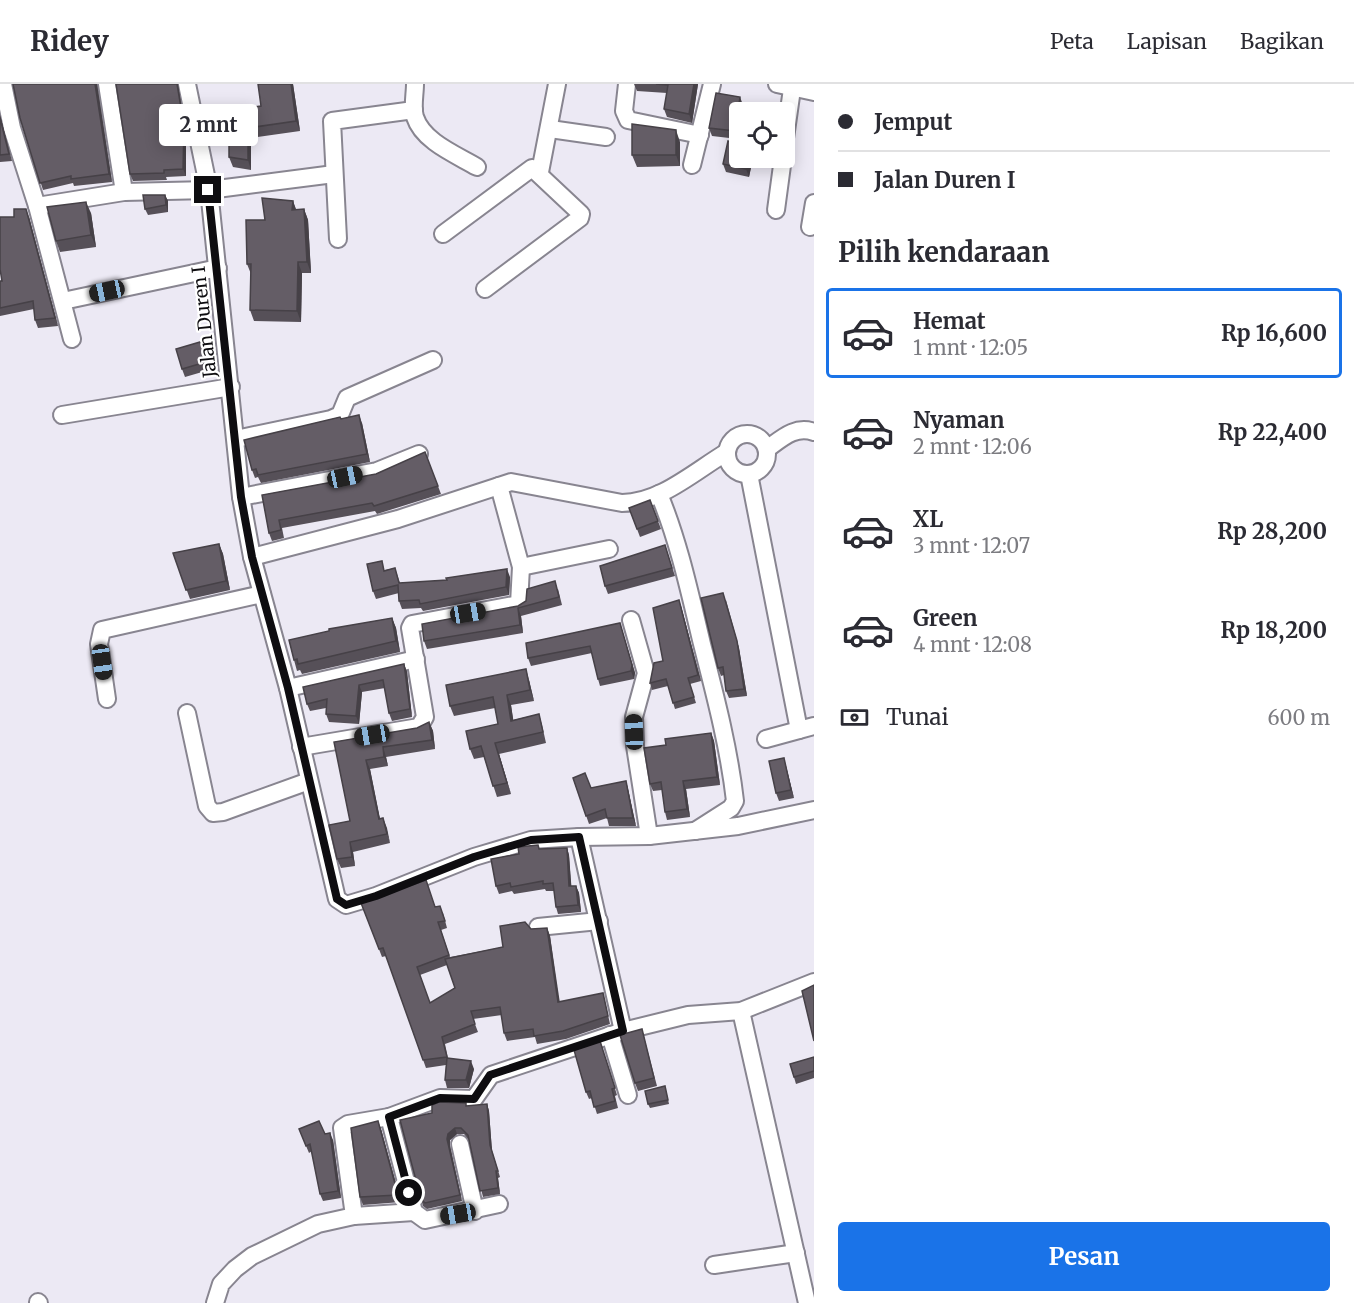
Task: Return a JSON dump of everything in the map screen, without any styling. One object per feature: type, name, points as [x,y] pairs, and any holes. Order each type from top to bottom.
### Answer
[{"type":"street","points":[[3,84],[12,128],[37,206],[72,339]]},
{"type":"street","points":[[107,84],[124,192]]},
{"type":"street","name":"Jalan Duren I","points":[[187,84],[208,190],[231,387],[241,497],[252,557],[288,688],[337,899],[346,905],[376,896],[474,857],[531,840],[579,837]]},
{"type":"street","points":[[415,84],[414,110],[418,125],[427,136],[477,167]]},
{"type":"street","points":[[540,172],[557,84]]},
{"type":"street","points":[[627,84],[624,111],[628,120],[700,135]]},
{"type":"street","points":[[692,165],[712,84]]},
{"type":"street","points":[[784,102],[784,86],[814,92]]},
{"type":"street","points":[[338,239],[332,121],[414,110]]},
{"type":"street","points":[[550,129],[606,137]]},
{"type":"street","points":[[443,234],[532,168],[540,172],[581,216],[485,289]]},
{"type":"street","points":[[776,210],[782,168]]},
{"type":"street","points":[[37,206],[124,192],[208,190],[334,174]]},
{"type":"street","points":[[810,226],[814,203]]},
{"type":"street","points":[[63,301],[218,268]]},
{"type":"street","points":[[236,439],[340,415],[347,398],[433,360]]},
{"type":"street","points":[[62,415],[231,387]]},
{"type":"street","points":[[766,449],[788,434],[799,430],[814,432]]},
{"type":"street","points":[[252,557],[398,519],[511,482],[622,503],[637,503],[658,494],[727,452],[734,438],[750,434],[757,436],[766,449],[766,461],[759,470],[748,474],[737,471],[729,464],[727,452]]},
{"type":"street","points":[[241,497],[377,471],[419,454]]},
{"type":"street","points":[[748,474],[806,728],[766,739]]},
{"type":"street","points":[[301,747],[419,727],[425,717],[410,628],[412,624],[519,604],[520,567],[499,486]]},
{"type":"street","points":[[658,494],[667,515],[691,599],[717,704],[734,794],[734,805],[694,831]]},
{"type":"street","points":[[520,567],[609,549]]},
{"type":"street","points":[[107,699],[99,644],[102,630],[262,594]]},
{"type":"street","points":[[631,620],[646,673],[634,717],[635,747],[649,836]]},
{"type":"street","points":[[288,688],[416,659]]},
{"type":"street","points":[[187,713],[207,806],[213,813],[223,812],[309,781]]},
{"type":"street","points":[[628,1095],[598,921],[579,837],[649,836],[738,826],[814,810]]},
{"type":"street","points":[[538,927],[598,921]]},
{"type":"street","points":[[354,1216],[342,1128],[354,1122],[389,1117],[440,1098],[474,1099],[490,1075],[616,1033],[688,1015],[741,1011],[814,982]]},
{"type":"street","points":[[741,1011],[807,1303]]},
{"type":"street","points":[[389,1117],[414,1212],[425,1220],[500,1204]]},
{"type":"street","points":[[460,1144],[475,1211]]},
{"type":"street","points":[[215,1303],[221,1284],[252,1256],[318,1224],[354,1216],[414,1212]]},
{"type":"street","points":[[714,1264],[796,1253]]},
{"type":"building","points":[[13,84],[95,84],[109,174],[71,179],[71,176],[40,183],[20,118]]},
{"type":"building","points":[[116,84],[177,84],[184,126],[183,169],[164,170],[164,173],[130,174]]},
{"type":"building","points":[[258,84],[291,84],[296,121],[248,128],[248,160],[229,157],[229,136],[236,136],[232,110],[261,106]]},
{"type":"building","points":[[656,84],[694,84],[689,114],[664,109],[668,85]]},
{"type":"building","points":[[716,93],[740,97],[739,102],[729,102],[729,130],[709,128]]},
{"type":"building","points":[[0,118],[9,154],[0,155]]},
{"type":"building","points":[[632,124],[676,130],[676,155],[632,155]]},
{"type":"building","points":[[728,141],[729,165],[723,164]]},
{"type":"building","points":[[143,195],[165,195],[166,205],[145,209]]},
{"type":"building","points":[[262,198],[293,201],[292,210],[304,209],[307,262],[298,262],[297,311],[250,310],[251,264],[247,264],[246,220],[265,220]]},
{"type":"building","points":[[86,202],[91,235],[56,241],[47,207]]},
{"type":"building","points":[[14,209],[26,209],[55,318],[35,320],[33,301],[0,308],[0,281],[2,281],[0,217],[14,217]]},
{"type":"building","points":[[200,342],[206,362],[182,369],[176,349]]},
{"type":"building","points":[[359,415],[367,454],[258,475],[256,469],[252,470],[244,440],[340,417],[341,419]]},
{"type":"building","points":[[425,452],[438,486],[374,506],[372,503],[279,520],[281,530],[269,533],[262,495],[376,474]]},
{"type":"building","points":[[650,500],[658,521],[637,529],[629,508]]},
{"type":"building","points":[[219,544],[226,581],[186,590],[173,553]]},
{"type":"building","points":[[665,545],[672,568],[605,586],[600,566]]},
{"type":"building","points":[[382,561],[384,571],[395,568],[399,583],[447,580],[446,578],[507,569],[506,587],[420,604],[419,600],[399,601],[398,585],[373,591],[367,564]]},
{"type":"building","points":[[555,581],[559,597],[518,608],[520,625],[424,641],[422,624],[518,606],[526,601],[527,589]]},
{"type":"building","points":[[723,593],[737,641],[744,689],[726,691],[723,667],[718,668],[701,598]]},
{"type":"building","points":[[679,600],[698,675],[688,678],[694,697],[673,703],[666,679],[650,683],[654,663],[663,661],[653,608]]},
{"type":"building","points":[[392,618],[396,641],[298,664],[297,659],[294,660],[289,640],[329,631],[329,629]]},
{"type":"building","points":[[620,623],[632,665],[631,671],[598,679],[590,646],[528,658],[526,643]]},
{"type":"building","points":[[404,664],[410,709],[389,713],[383,680],[359,685],[356,716],[326,714],[327,699],[307,704],[303,687]]},
{"type":"building","points":[[526,669],[530,690],[507,695],[511,721],[539,714],[543,732],[495,743],[507,783],[493,786],[481,746],[470,749],[466,731],[498,724],[493,697],[450,706],[446,685]]},
{"type":"building","points":[[429,722],[432,740],[383,747],[384,757],[366,760],[379,819],[383,818],[387,834],[350,842],[352,857],[337,859],[329,825],[350,821],[334,742],[417,728]]},
{"type":"building","points":[[711,733],[717,777],[683,781],[687,809],[665,812],[661,782],[650,784],[644,748],[666,745],[665,739]]},
{"type":"building","points":[[784,758],[791,790],[776,793],[769,761]]},
{"type":"building","points":[[585,773],[591,788],[626,781],[633,818],[607,818],[605,809],[586,816],[573,778]]},
{"type":"building","points":[[538,845],[539,849],[567,848],[569,886],[576,886],[578,905],[556,907],[553,883],[543,884],[543,881],[511,887],[510,883],[496,886],[491,859],[519,854],[518,847]]},
{"type":"building","points":[[426,880],[435,907],[440,906],[445,921],[438,922],[449,955],[417,967],[430,1003],[455,988],[445,959],[503,947],[500,926],[525,922],[531,929],[547,928],[558,1002],[603,993],[608,1016],[563,1031],[534,1036],[533,1029],[504,1033],[500,1007],[471,1011],[475,1024],[442,1037],[447,1057],[423,1060],[383,948],[379,949],[361,903]]},
{"type":"building","points":[[814,985],[814,1041],[802,991]]},
{"type":"building","points":[[642,1029],[654,1078],[635,1083],[620,1035]]},
{"type":"building","points":[[600,1041],[615,1088],[612,1089],[615,1101],[594,1107],[590,1091],[586,1092],[574,1050]]},
{"type":"building","points":[[814,1057],[814,1071],[794,1077],[790,1064]]},
{"type":"building","points":[[447,1058],[471,1061],[466,1080],[445,1080]]},
{"type":"building","points":[[665,1086],[668,1100],[648,1104],[645,1091]]},
{"type":"building","points":[[439,1102],[466,1103],[466,1106],[487,1104],[490,1145],[498,1171],[496,1171],[498,1188],[480,1191],[468,1135],[461,1128],[455,1128],[448,1134],[447,1139],[460,1195],[425,1203],[421,1199],[400,1120],[432,1113],[432,1105]]},
{"type":"building","points":[[319,1121],[325,1134],[330,1133],[338,1191],[320,1194],[310,1144],[306,1146],[299,1129]]},
{"type":"building","points":[[378,1121],[398,1195],[360,1197],[351,1128]]},
{"type":"route","points":[[208,190],[226,336],[241,497],[252,557],[288,688],[337,899],[346,905],[376,896],[474,857],[531,840],[579,837],[623,1031],[490,1075],[474,1099],[440,1098],[389,1117],[409,1193]]}]
